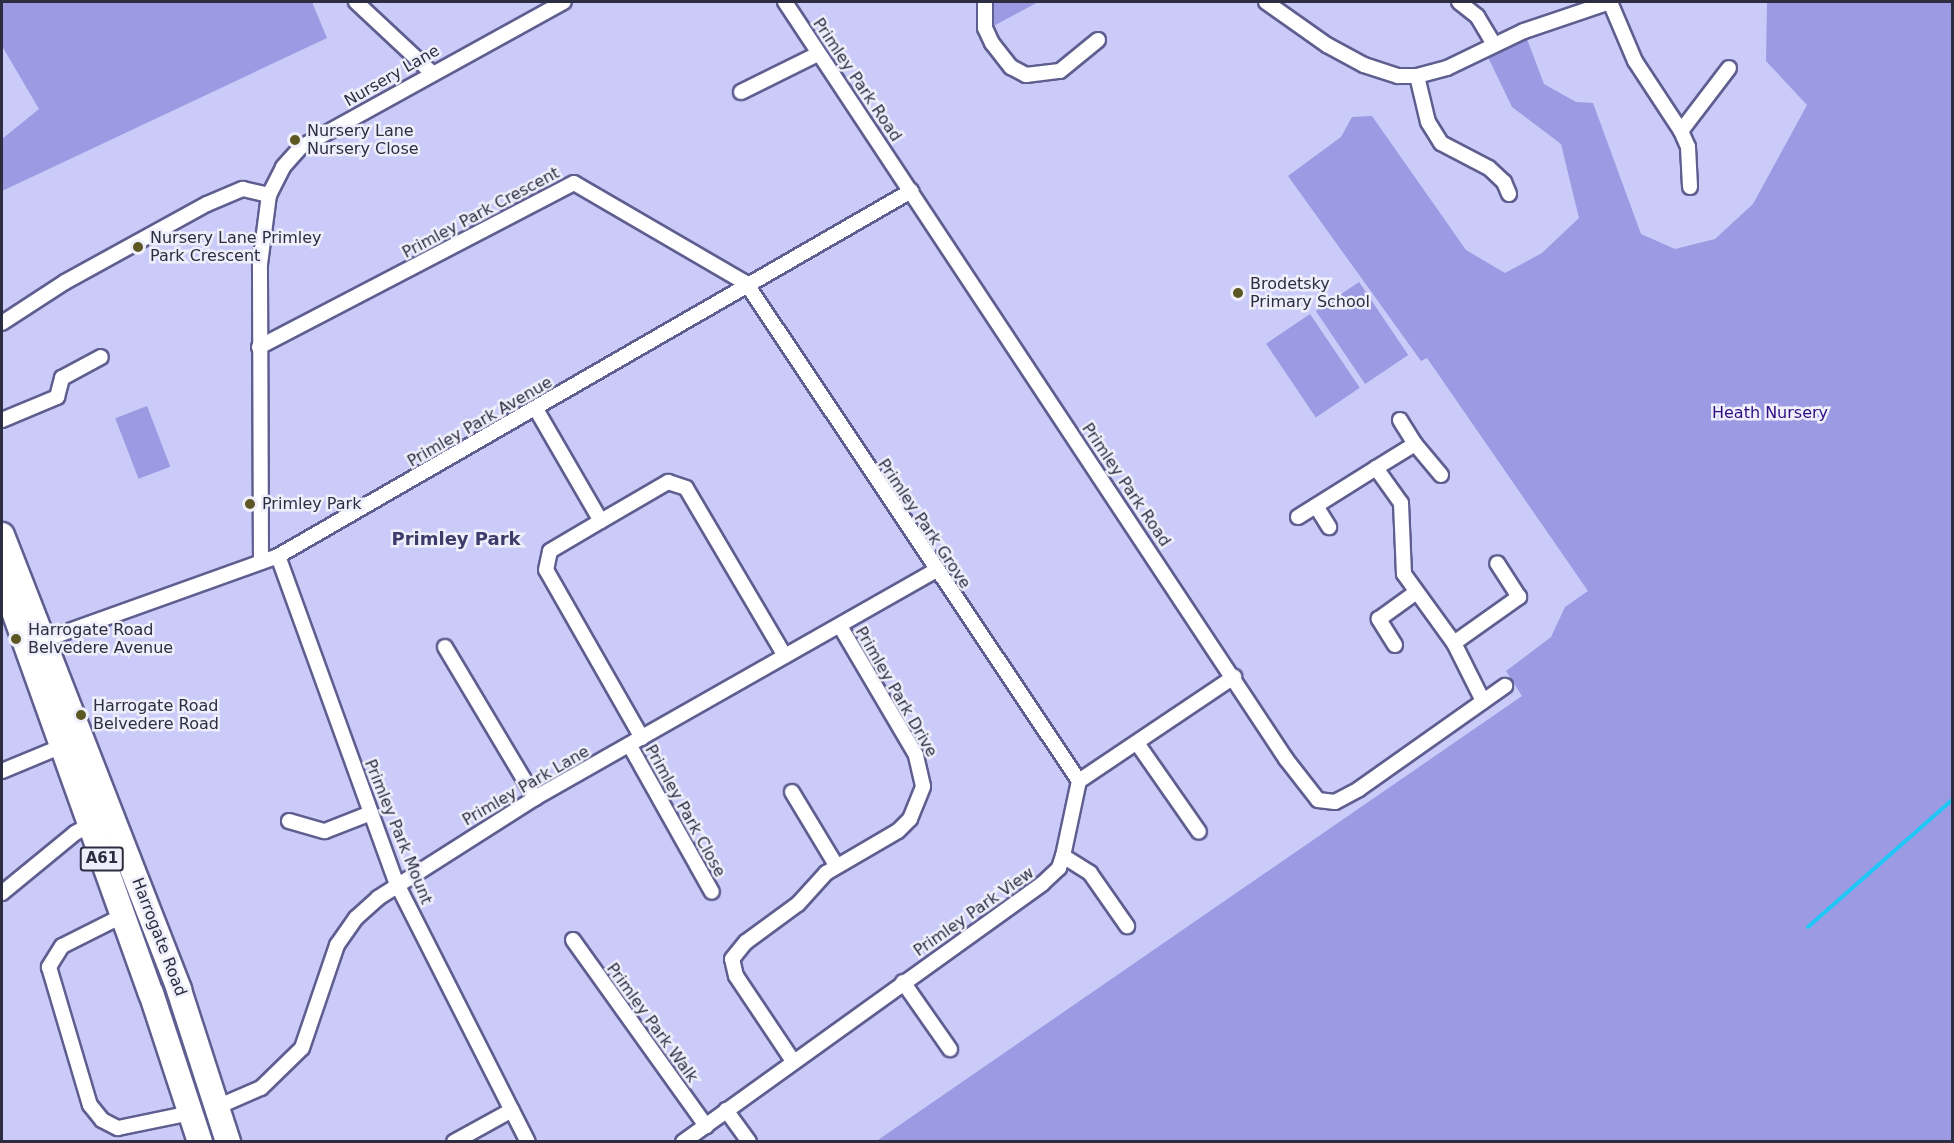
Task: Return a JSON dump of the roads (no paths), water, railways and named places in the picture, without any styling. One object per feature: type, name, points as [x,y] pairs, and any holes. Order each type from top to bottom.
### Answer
[{"type":"highway","name":"Harrogate Road","points":[[2,535],[6,578],[60,747],[124,915],[200,1142]]},
{"type":"highway","name":"Harrogate Road","points":[[6,578],[44,640],[195,1038],[228,1142]]},
{"type":"highway","points":[[191,1113],[195,1099],[178,1049],[181,1044],[195,1038]]},
{"type":"highway","points":[[217,1107],[213,1119],[220,1142]]},
{"type":"street","points":[[356,2],[431,72]]},
{"type":"street","name":"Nursery Lane","points":[[269,195],[283,168],[302,147],[431,72],[564,2]]},
{"type":"street","name":"Primley Park Road","points":[[785,2],[1234,677],[1286,759],[1318,800],[1335,802],[1504,686]]},
{"type":"street","points":[[986,2],[985,28],[992,44],[1011,67],[1026,75],[1060,71],[1098,40]]},
{"type":"street","points":[[1266,2],[1327,45],[1364,65],[1398,76],[1418,76],[1447,68],[1494,44],[1610,2],[1635,61],[1681,131],[1688,147],[1690,187]]},
{"type":"street","points":[[1459,2],[1477,16],[1494,44]]},
{"type":"street","points":[[741,92],[818,54]]},
{"type":"street","points":[[1681,131],[1730,68]]},
{"type":"street","points":[[1418,76],[1428,122],[1441,143],[1489,168],[1504,182],[1509,194]]},
{"type":"street","name":"Primley Park Crescent","points":[[259,347],[574,183],[746,283]]},
{"type":"street","points":[[2,323],[65,282],[207,204],[243,189],[269,195],[260,264],[261,562]]},
{"type":"street","name":"Primley Park Avenue","points":[[44,640],[278,556],[536,409],[746,283],[911,191]]},
{"type":"street","name":"Primley Park Grove","points":[[746,283],[935,571],[1079,781]]},
{"type":"street","points":[[2,420],[57,397],[62,378],[101,357]]},
{"type":"street","points":[[536,409],[601,521]]},
{"type":"street","points":[[1400,420],[1415,444],[1441,475]]},
{"type":"street","points":[[1298,517],[1415,444]]},
{"type":"street","points":[[1376,468],[1401,503],[1404,574],[1415,593],[1454,643],[1483,701]]},
{"type":"street","name":"Primley Park Close","points":[[712,892],[546,570],[550,551],[668,482],[686,488],[785,656]]},
{"type":"street","points":[[1316,506],[1329,527]]},
{"type":"street","name":"Primley Park Mount","points":[[278,556],[397,884],[528,1142]]},
{"type":"street","points":[[1454,643],[1519,597],[1497,563]]},
{"type":"street","name":"Primley Park Lane","points":[[217,1107],[261,1088],[302,1048],[337,945],[356,918],[397,884],[535,798],[935,571]]},
{"type":"street","points":[[1395,645],[1379,619],[1415,593]]},
{"type":"street","name":"Primley Park Drive","points":[[793,1061],[736,976],[732,959],[746,942],[790,912],[836,865],[898,831],[914,812],[923,786],[916,755],[840,626]]},
{"type":"street","points":[[445,647],[535,798]]},
{"type":"street","points":[[1079,781],[1234,677]]},
{"type":"street","points":[[1137,743],[1199,832]]},
{"type":"street","points":[[2,771],[60,747]]},
{"type":"street","name":"Primley Park View","points":[[683,1142],[903,982],[1043,884],[1059,868],[1079,781]]},
{"type":"street","points":[[792,792],[836,865]]},
{"type":"street","points":[[289,821],[325,831],[371,813]]},
{"type":"street","points":[[2,893],[89,825],[112,816]]},
{"type":"street","points":[[1063,856],[1090,873],[1127,926]]},
{"type":"street","points":[[124,915],[62,946],[49,967],[90,1105],[102,1120],[118,1128],[191,1113]]},
{"type":"street","name":"Primley Park Walk","points":[[573,940],[706,1126]]},
{"type":"street","points":[[903,982],[950,1049]]},
{"type":"street","points":[[454,1142],[512,1110]]},
{"type":"street","points":[[726,1110],[749,1142]]},
{"type":"waterway","points":[[1808,927],[1952,800]]},
{"type":"place","name":"Nursery Lane Nursery Close","points":[[295,140]]},
{"type":"place","name":"Nursery Lane Primley Park Crescent","points":[[138,247]]},
{"type":"place","name":"Brodetsky Primary School","points":[[1238,293]]},
{"type":"place","name":"Primley Park","points":[[250,504]]},
{"type":"place","name":"Harrogate Road Belvedere Avenue","points":[[16,639]]},
{"type":"place","name":"Harrogate Road Belvedere Road","points":[[81,715]]},
{"type":"district","name":"Primley Park","points":[[456,539]]},
{"type":"park label","name":"Heath Nursery","points":[[1770,413]]}]
